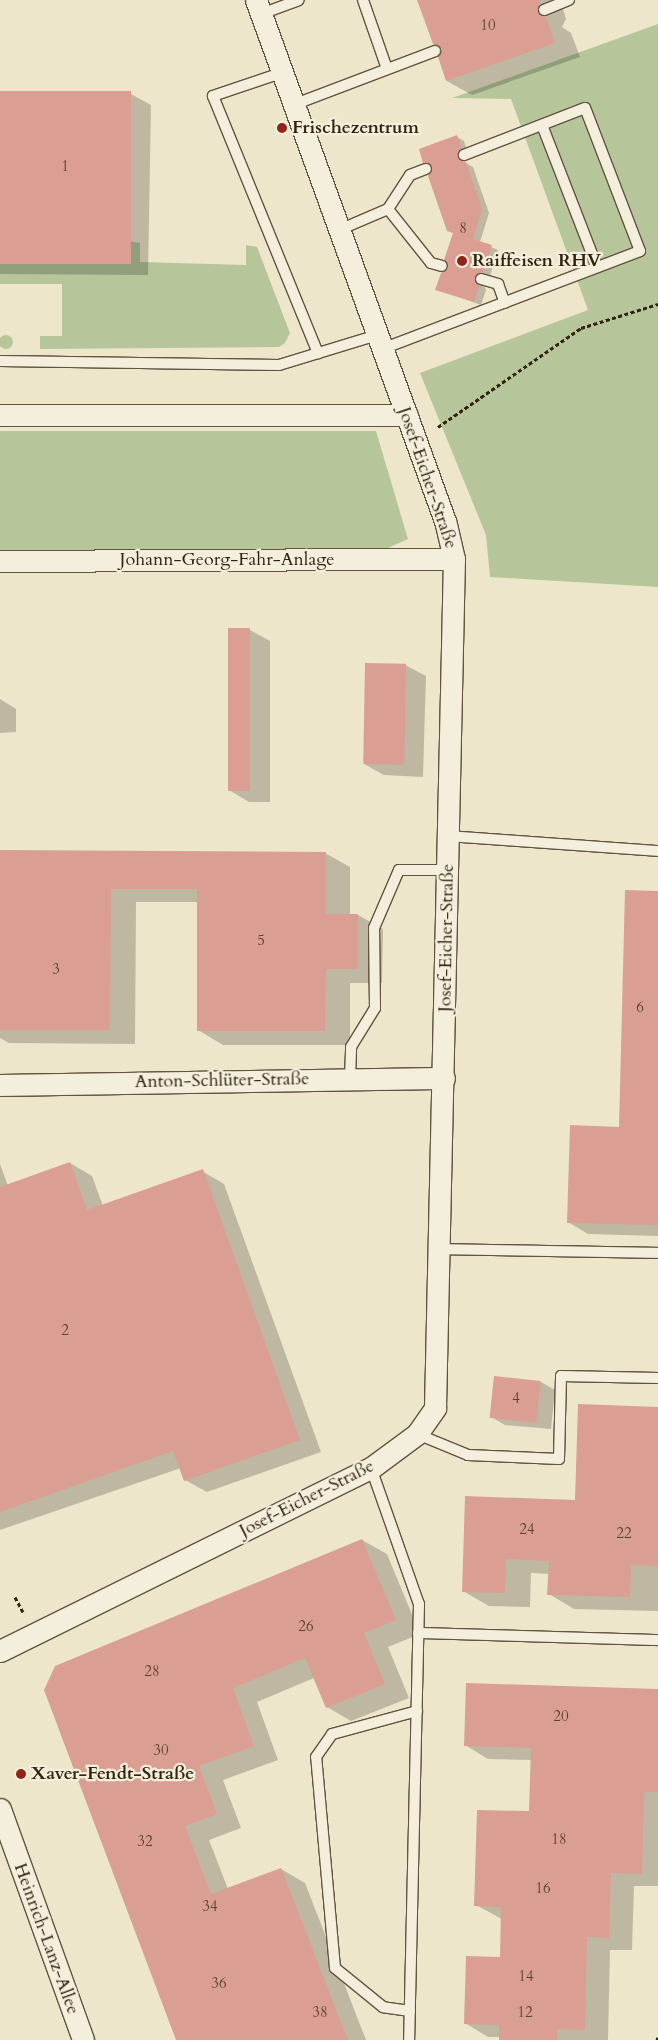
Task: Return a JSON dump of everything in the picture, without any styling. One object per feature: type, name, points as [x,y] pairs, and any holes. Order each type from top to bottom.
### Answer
[{"type":"street","name":"Josef-Eicher-Straße","points":[[0,1651],[371,1468],[417,1434],[435,1408],[444,1078],[454,559],[444,521],[407,415],[258,7]]},
{"type":"street","points":[[0,415],[407,415]]},
{"type":"street","name":"Johann-Georg-Fahr-Anlage","points":[[0,561],[454,559]]},
{"type":"street","name":"Anton-Schlüter-Straße","points":[[0,1085],[444,1078]]},
{"type":"street","name":"Heinrich-Lanz-Allee","points":[[0,1809],[83,2040]]},
{"type":"lane","points":[[258,7],[299,0]]},
{"type":"lane","points":[[363,0],[387,69]]},
{"type":"lane","points":[[544,10],[569,0]]},
{"type":"lane","points":[[293,105],[435,51]]},
{"type":"lane","points":[[281,73],[213,96],[318,353]]},
{"type":"lane","points":[[0,361],[279,365],[318,353],[380,342],[505,302],[640,251],[585,108],[464,155]]},
{"type":"lane","points":[[542,125],[597,267]]},
{"type":"lane","points":[[339,230],[388,209],[410,175],[426,169]]},
{"type":"lane","points":[[388,209],[431,263],[442,266]]},
{"type":"lane","points":[[481,279],[498,284],[505,302]]},
{"type":"lane","points":[[449,836],[658,851]]},
{"type":"lane","points":[[350,1079],[351,1047],[375,1008],[374,928],[399,870],[448,870]]},
{"type":"lane","points":[[439,1249],[658,1253]]},
{"type":"lane","points":[[417,1434],[468,1455],[560,1458],[561,1376],[658,1378]]},
{"type":"lane","points":[[371,1468],[419,1604],[409,2040]]},
{"type":"lane","points":[[418,1632],[658,1640]]},
{"type":"lane","points":[[410,2011],[383,2007],[335,1968],[316,1757],[332,1734],[417,1711]]},
{"type":"path","points":[[438,427],[581,328],[658,304]]},
{"type":"path","points":[[15,1598],[24,1614]]},
{"type":"green space","points":[[658,24],[658,587],[490,577],[486,535],[420,373],[588,310],[511,99],[452,98]]},
{"type":"green space","points":[[129,241],[140,243],[140,262],[246,265],[246,245],[257,247],[290,333],[285,343],[279,347],[40,349],[40,336],[62,336],[62,284],[0,284],[0,264],[128,264]]},
{"type":"green space","points":[[6,335],[11,337],[13,342],[11,347],[6,349],[1,347],[-1,342],[1,337]]},
{"type":"green space","points":[[0,431],[376,431],[408,539],[388,548],[349,551],[0,550]]},
{"type":"building","points":[[417,0],[540,0],[538,12],[546,17],[555,43],[446,81],[438,57],[442,49],[433,44]]},
{"type":"building","points":[[0,91],[131,91],[131,264],[0,264]]},
{"type":"building","points":[[457,135],[462,149],[457,157],[466,162],[482,209],[473,239],[492,245],[483,272],[475,277],[479,286],[474,302],[435,290],[441,273],[448,268],[444,260],[453,233],[447,231],[428,176],[432,166],[423,163],[419,149]]},
{"type":"building","points":[[228,628],[250,628],[250,791],[228,791]]},
{"type":"building","points":[[365,663],[406,664],[404,765],[363,764]]},
{"type":"building","points":[[0,850],[326,852],[326,914],[358,914],[358,969],[326,969],[325,1031],[197,1031],[197,889],[111,889],[110,1030],[0,1030]]},
{"type":"building","points":[[625,890],[658,891],[658,1225],[567,1223],[570,1125],[619,1127]]},
{"type":"building","points":[[70,1162],[87,1210],[203,1169],[300,1440],[184,1481],[173,1451],[0,1512],[0,1187]]},
{"type":"building","points":[[494,1376],[541,1381],[536,1423],[490,1418]]},
{"type":"building","points":[[578,1404],[658,1407],[658,1566],[631,1565],[630,1597],[547,1595],[549,1561],[506,1559],[505,1593],[462,1592],[465,1496],[575,1500]]},
{"type":"building","points":[[362,1539],[396,1620],[364,1633],[385,1684],[326,1708],[305,1658],[233,1688],[254,1746],[199,1766],[217,1814],[185,1826],[211,1894],[281,1868],[348,2040],[176,2040],[44,1690],[55,1666]]},
{"type":"building","points":[[466,1683],[658,1689],[658,1792],[644,1792],[642,1874],[611,1873],[609,1938],[587,1937],[585,2030],[557,2029],[557,2040],[499,2040],[499,2025],[464,2024],[466,1956],[500,1957],[501,1907],[474,1906],[477,1810],[529,1811],[531,1748],[464,1746]]},
{"type":"place","name":"Frischezentrum","points":[[282,128]]},
{"type":"place","name":"Raiffeisen RHV","points":[[462,261]]},
{"type":"place","name":"Xaver-Fendt-Straße","points":[[21,1774]]}]
